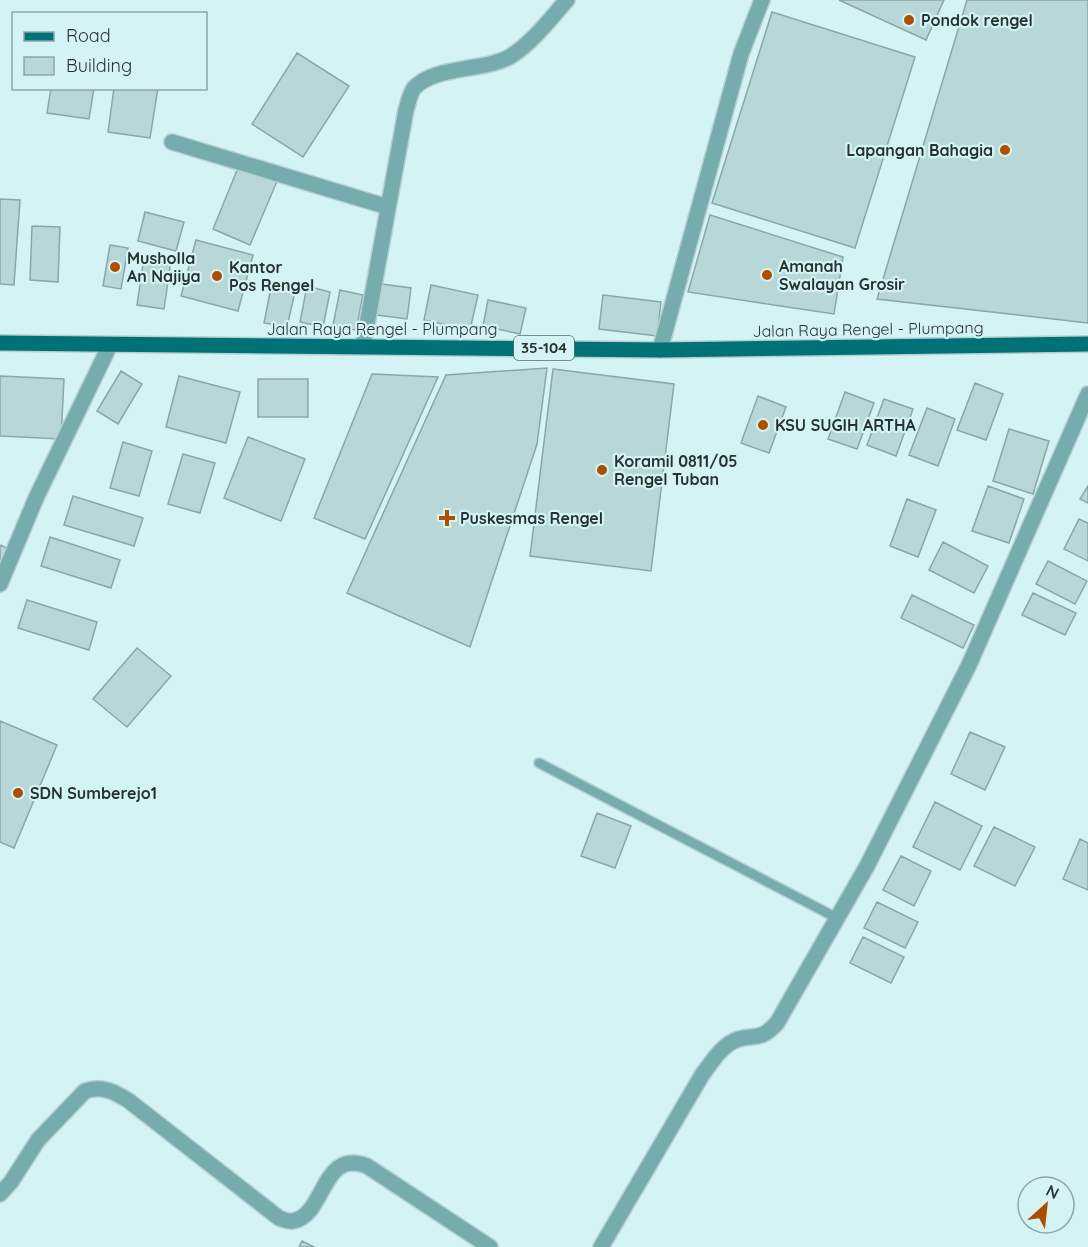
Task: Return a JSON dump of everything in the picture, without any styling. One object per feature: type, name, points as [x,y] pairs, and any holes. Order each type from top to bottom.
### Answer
[{"type":"main road","name":"Jalan Raya Rengel - Plumpang","points":[[0,343],[660,350],[1088,344]]},
{"type":"street","points":[[363,346],[406,110],[414,89],[431,77],[494,64],[510,56],[524,46],[567,0]]},
{"type":"street","points":[[660,350],[741,54],[762,0]]},
{"type":"street","points":[[172,142],[388,207]]},
{"type":"street","points":[[0,584],[36,498],[110,345]]},
{"type":"street","points":[[601,1247],[702,1076],[719,1052],[739,1039],[762,1036],[777,1023],[867,866],[969,665],[1088,394]]},
{"type":"street","points":[[0,1194],[11,1182],[38,1140],[85,1090],[94,1087],[104,1088],[123,1097],[279,1218],[292,1221],[304,1215],[338,1167],[346,1162],[356,1162],[367,1166],[490,1247]]},
{"type":"lane","points":[[539,763],[837,918]]},
{"type":"building","name":"Pondok rengel","points":[[839,0],[944,0],[926,40]]},
{"type":"building","name":"Lapangan Bahagia","points":[[967,0],[1088,0],[1088,323],[877,299]]},
{"type":"building","points":[[772,12],[915,57],[855,248],[712,203]]},
{"type":"building","points":[[297,53],[349,86],[303,157],[252,124]]},
{"type":"building","points":[[51,90],[94,90],[89,119],[47,113]]},
{"type":"building","points":[[114,90],[158,90],[150,138],[108,132]]},
{"type":"building","points":[[240,163],[278,179],[250,245],[213,229]]},
{"type":"building","points":[[0,199],[20,200],[14,285],[0,284]]},
{"type":"building","points":[[145,212],[184,222],[176,251],[138,241]]},
{"type":"building","name":"Amanah Swalayan Grosir","points":[[710,215],[843,257],[834,314],[688,292]]},
{"type":"building","points":[[32,226],[60,227],[58,282],[30,280]]},
{"type":"building","name":"Kantor Pos Rengel","points":[[196,240],[253,255],[238,311],[181,296]]},
{"type":"building","name":"Musholla An Najiya","points":[[110,245],[128,248],[121,289],[103,286]]},
{"type":"building","points":[[144,257],[171,261],[164,309],[137,305]]},
{"type":"building","points":[[382,284],[411,288],[407,319],[377,315]]},
{"type":"building","points":[[431,285],[478,295],[470,330],[424,320]]},
{"type":"building","points":[[307,286],[330,292],[323,327],[300,322]]},
{"type":"building","points":[[271,287],[295,292],[287,327],[264,323]]},
{"type":"building","points":[[340,290],[363,295],[356,330],[333,325]]},
{"type":"building","points":[[603,295],[661,302],[657,336],[599,329]]},
{"type":"building","points":[[488,300],[526,308],[520,334],[483,326]]},
{"type":"building","name":"Puskesmas Rengel","points":[[547,368],[537,444],[470,647],[347,593],[446,375]]},
{"type":"building","name":"Koramil 0811/05 Rengel Tuban","points":[[553,369],[674,384],[651,571],[530,556]]},
{"type":"building","points":[[121,371],[142,384],[118,424],[97,411]]},
{"type":"building","points":[[372,374],[438,377],[365,539],[314,518]]},
{"type":"building","points":[[0,376],[64,379],[61,439],[0,436]]},
{"type":"building","points":[[179,376],[240,392],[226,443],[166,427]]},
{"type":"building","points":[[258,379],[308,379],[308,417],[258,417]]},
{"type":"building","points":[[975,383],[1003,394],[986,440],[957,430]]},
{"type":"building","points":[[845,392],[874,403],[857,449],[828,439]]},
{"type":"building","name":"KSU SUGIH ARTHA","points":[[758,396],[786,407],[769,453],[741,443]]},
{"type":"building","points":[[884,399],[913,409],[896,456],[867,445]]},
{"type":"building","points":[[927,408],[955,419],[938,466],[909,455]]},
{"type":"building","points":[[1009,429],[1049,441],[1033,494],[993,481]]},
{"type":"building","points":[[248,437],[305,459],[281,521],[224,498]]},
{"type":"building","points":[[123,442],[152,451],[139,496],[110,488]]},
{"type":"building","points":[[183,454],[215,463],[200,513],[168,504]]},
{"type":"building","points":[[988,486],[1024,499],[1009,543],[972,531]]},
{"type":"building","points":[[1088,486],[1088,503],[1080,499]]},
{"type":"building","points":[[73,496],[143,518],[134,546],[64,525]]},
{"type":"building","points":[[907,499],[936,510],[918,557],[890,546]]},
{"type":"building","points":[[1079,519],[1088,523],[1088,561],[1064,549]]},
{"type":"building","points":[[50,537],[120,560],[111,588],[41,566]]},
{"type":"building","points":[[943,542],[988,566],[974,593],[929,570]]},
{"type":"building","points":[[0,545],[7,548],[0,572]]},
{"type":"building","points":[[1048,561],[1087,581],[1075,604],[1036,584]]},
{"type":"building","points":[[1033,593],[1076,613],[1065,635],[1022,615]]},
{"type":"building","points":[[912,595],[974,625],[963,648],[901,618]]},
{"type":"building","points":[[27,600],[97,622],[89,650],[18,628]]},
{"type":"building","points":[[137,648],[171,676],[127,727],[93,699]]},
{"type":"building","name":"SDN Sumberejo1","points":[[0,721],[57,745],[14,848],[0,842]]},
{"type":"building","points":[[970,732],[1005,747],[985,790],[951,774]]},
{"type":"building","points":[[935,802],[982,826],[960,870],[913,847]]},
{"type":"building","points":[[597,813],[631,826],[615,868],[581,856]]},
{"type":"building","points":[[994,827],[1035,847],[1015,886],[974,866]]},
{"type":"building","points":[[1080,839],[1088,843],[1088,890],[1063,879]]},
{"type":"building","points":[[901,856],[931,871],[914,906],[883,890]]},
{"type":"building","points":[[877,902],[918,922],[905,948],[864,928]]},
{"type":"building","points":[[863,937],[904,957],[891,983],[850,963]]},
{"type":"building","points":[[302,1241],[314,1247],[299,1247]]},
{"type":"place","name":"Pondok rengel","points":[[909,20]]},
{"type":"place","name":"Lapangan Bahagia","points":[[1005,150]]},
{"type":"place","name":"Musholla An Najiya","points":[[115,267]]},
{"type":"place","name":"Amanah Swalayan Grosir","points":[[767,275]]},
{"type":"place","name":"Kantor Pos Rengel","points":[[217,276]]},
{"type":"place","name":"KSU SUGIH ARTHA","points":[[763,425]]},
{"type":"place","name":"Koramil 0811/05 Rengel Tuban","points":[[602,470]]},
{"type":"place","name":"Puskesmas Rengel","points":[[447,518]]},
{"type":"place","name":"SDN Sumberejo1","points":[[18,793]]}]
